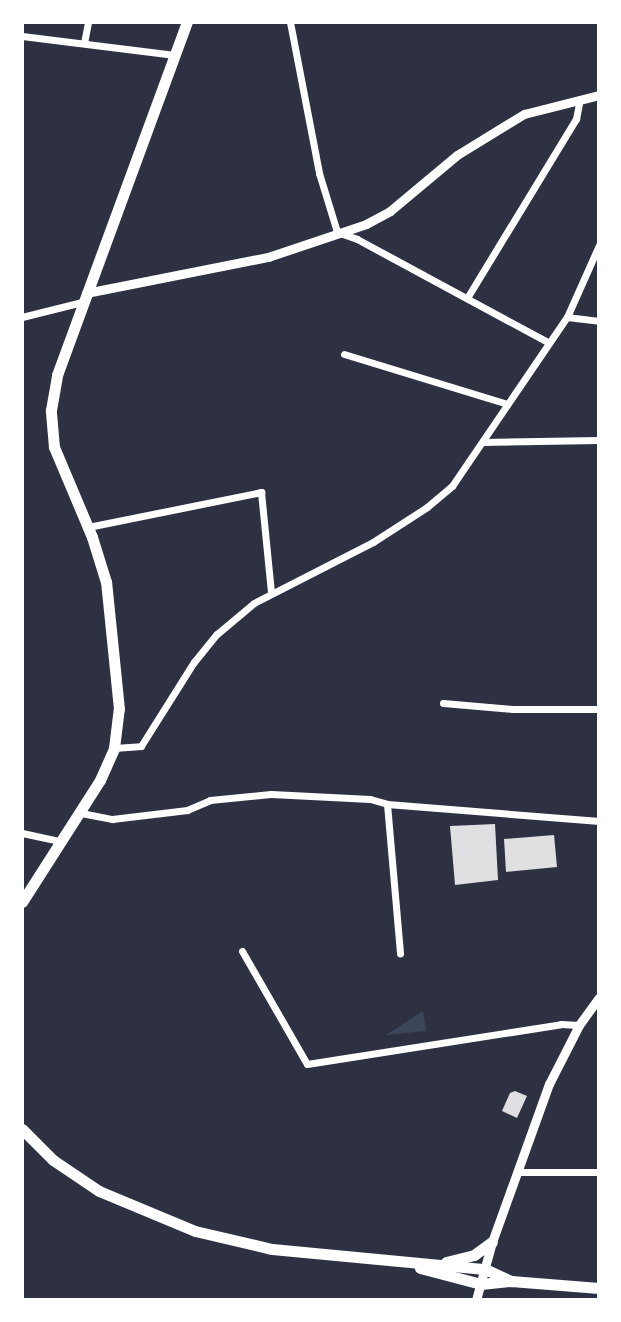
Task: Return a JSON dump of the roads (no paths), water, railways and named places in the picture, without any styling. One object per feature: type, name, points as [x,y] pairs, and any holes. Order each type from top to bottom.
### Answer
[{"type":"main road","points":[[22,902],[81,813],[114,748],[119,709],[108,597],[88,527],[54,447],[51,410],[57,375],[187,22]]},
{"type":"main road","points":[[22,1129],[53,1160],[99,1191],[195,1231],[272,1249],[485,1269],[511,1281]]},
{"type":"main road","points":[[429,1265],[474,1255],[492,1242]]},
{"type":"main road","points":[[408,1263],[481,1284],[511,1281],[599,1288]]},
{"type":"street","points":[[84,43],[88,22]]},
{"type":"street","points":[[290,22],[319,173],[337,232],[549,343]]},
{"type":"street","points":[[22,36],[175,55]]},
{"type":"street","points":[[22,317],[84,298],[268,257],[366,224],[390,211],[457,155],[524,114],[599,95]]},
{"type":"street","points":[[467,298],[576,119],[580,99]]},
{"type":"street","points":[[114,748],[141,746],[217,634],[271,592],[373,542],[427,507],[452,486],[567,317],[599,245]]},
{"type":"street","points":[[567,317],[599,321]]},
{"type":"street","points":[[344,354],[508,404]]},
{"type":"street","points":[[483,442],[599,440]]},
{"type":"street","points":[[88,527],[261,492],[271,592]]},
{"type":"street","points":[[443,703],[513,709],[599,709]]},
{"type":"street","points":[[81,813],[112,819],[187,810],[210,800],[271,794],[370,799],[387,804],[599,821]]},
{"type":"street","points":[[387,804],[400,953]]},
{"type":"street","points":[[22,833],[61,841]]},
{"type":"street","points":[[242,951],[307,1064],[561,1024],[579,1025]]},
{"type":"street","points":[[476,1300],[492,1242],[549,1084],[579,1025],[599,997]]},
{"type":"street","points":[[519,1172],[599,1172]]}]
